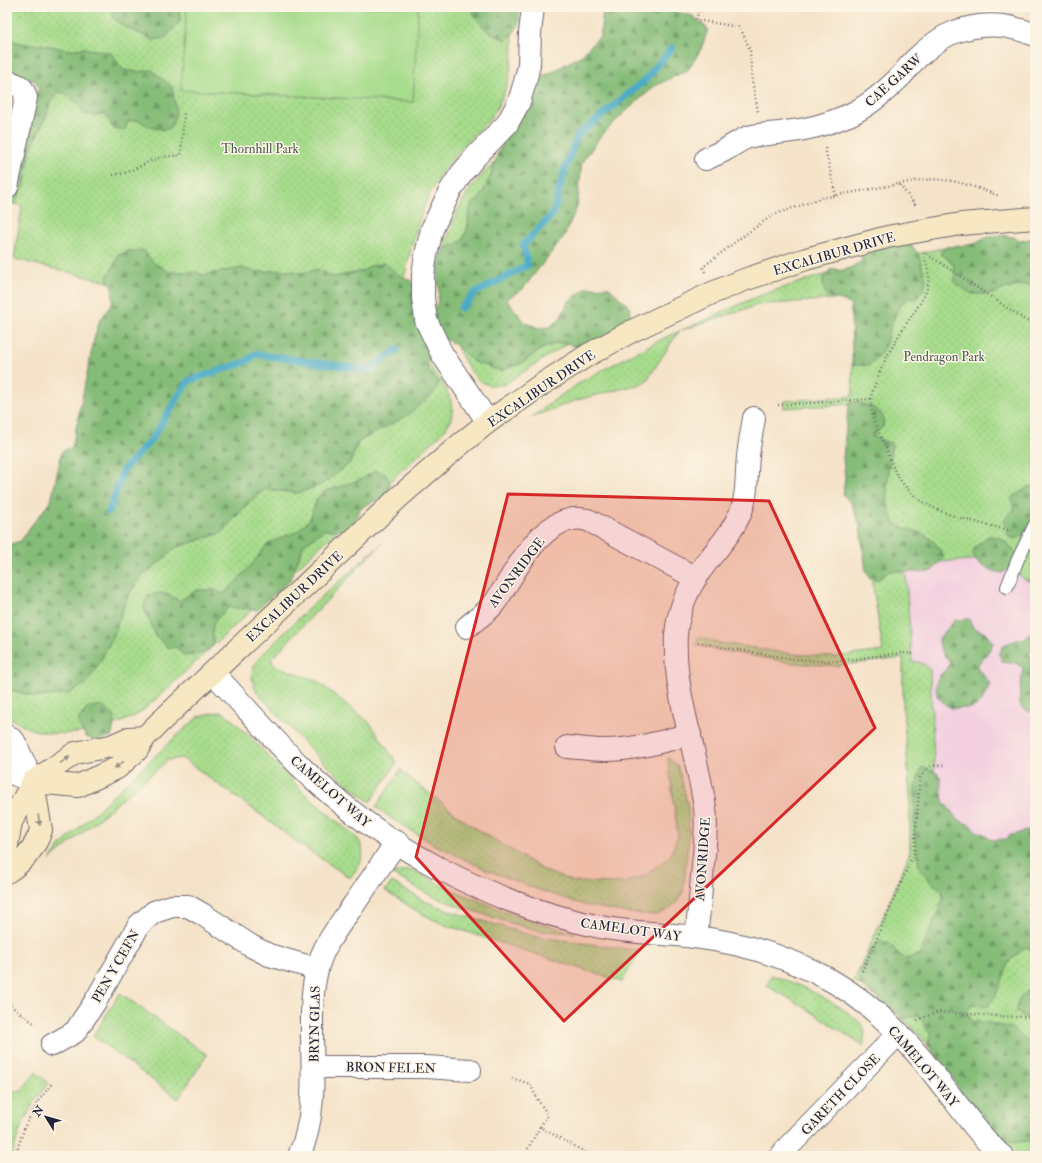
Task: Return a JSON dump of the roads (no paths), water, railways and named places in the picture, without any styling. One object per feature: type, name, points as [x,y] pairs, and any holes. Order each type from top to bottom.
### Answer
[{"type":"street","points":[[488,422],[442,354],[426,320],[423,298],[423,275],[432,229],[450,191],[465,169],[507,124],[519,102],[529,65],[533,7]]},
{"type":"street","name":"CAE GARW","points":[[706,159],[750,136],[799,131],[821,126],[850,115],[866,106],[884,92],[917,58],[933,44],[949,34],[968,28],[988,25],[1007,26],[1024,30],[1035,35]]},
{"type":"street","points":[[7,81],[20,86],[24,90],[26,98],[7,187]]},
{"type":"street","name":"EXCALIBUR DRIVE","points":[[33,782],[78,786],[117,768],[137,750],[145,737],[399,497],[488,422],[541,385],[588,355],[632,331],[712,293],[744,280],[806,259],[887,237],[954,225],[1029,218]]},
{"type":"street","name":"AVONRIDGE","points":[[696,937],[706,838],[706,822],[700,780],[678,677],[676,634],[687,592],[732,530],[741,511],[746,491],[748,455],[754,418]]},
{"type":"street","name":"AVONRIDGE","points":[[467,627],[492,606],[528,552],[545,532],[559,522],[574,518],[588,520],[696,578]]},
{"type":"street","name":"CAMELOT WAY","points":[[213,673],[305,770],[363,820],[424,861],[454,876],[490,893],[530,908],[601,927],[696,937],[750,948],[779,957],[831,980],[907,1027],[928,1066],[982,1136],[1002,1156]]},
{"type":"street","points":[[567,747],[605,750],[625,748],[690,734]]},
{"type":"street","points":[[7,736],[14,741],[33,782],[41,830],[39,837],[29,852],[7,872]]},
{"type":"street","points":[[7,845],[11,822],[33,782],[75,753],[110,746],[129,738],[145,737]]},
{"type":"street","points":[[7,772],[33,782]]},
{"type":"street","name":"BRYN GLAS","points":[[299,1156],[309,1126],[312,1102],[312,1017],[317,969],[325,949],[335,932],[397,842]]},
{"type":"street","name":"PEN Y CEFN","points":[[52,1045],[75,1032],[95,1002],[139,926],[154,912],[172,906],[188,906],[251,946],[269,955],[317,969]]},
{"type":"street","name":"GARETH CLOSE","points":[[781,1156],[787,1148],[907,1027]]},
{"type":"street","name":"BRON FELEN","points":[[313,1067],[427,1067],[470,1070]]},
{"type":"lane","points":[[1007,587],[1028,536],[1035,524]]},
{"type":"waterway","points":[[461,308],[475,293],[528,265],[523,245],[553,214],[565,169],[577,136],[644,81],[672,48]]},
{"type":"waterway","points":[[109,512],[123,470],[151,440],[188,381],[248,361],[255,354],[368,370],[397,350]]},
{"type":"park label","name":"Thornhill Park","points":[[260,148]]},
{"type":"park label","name":"Pendragon Park","points":[[944,356]]}]
